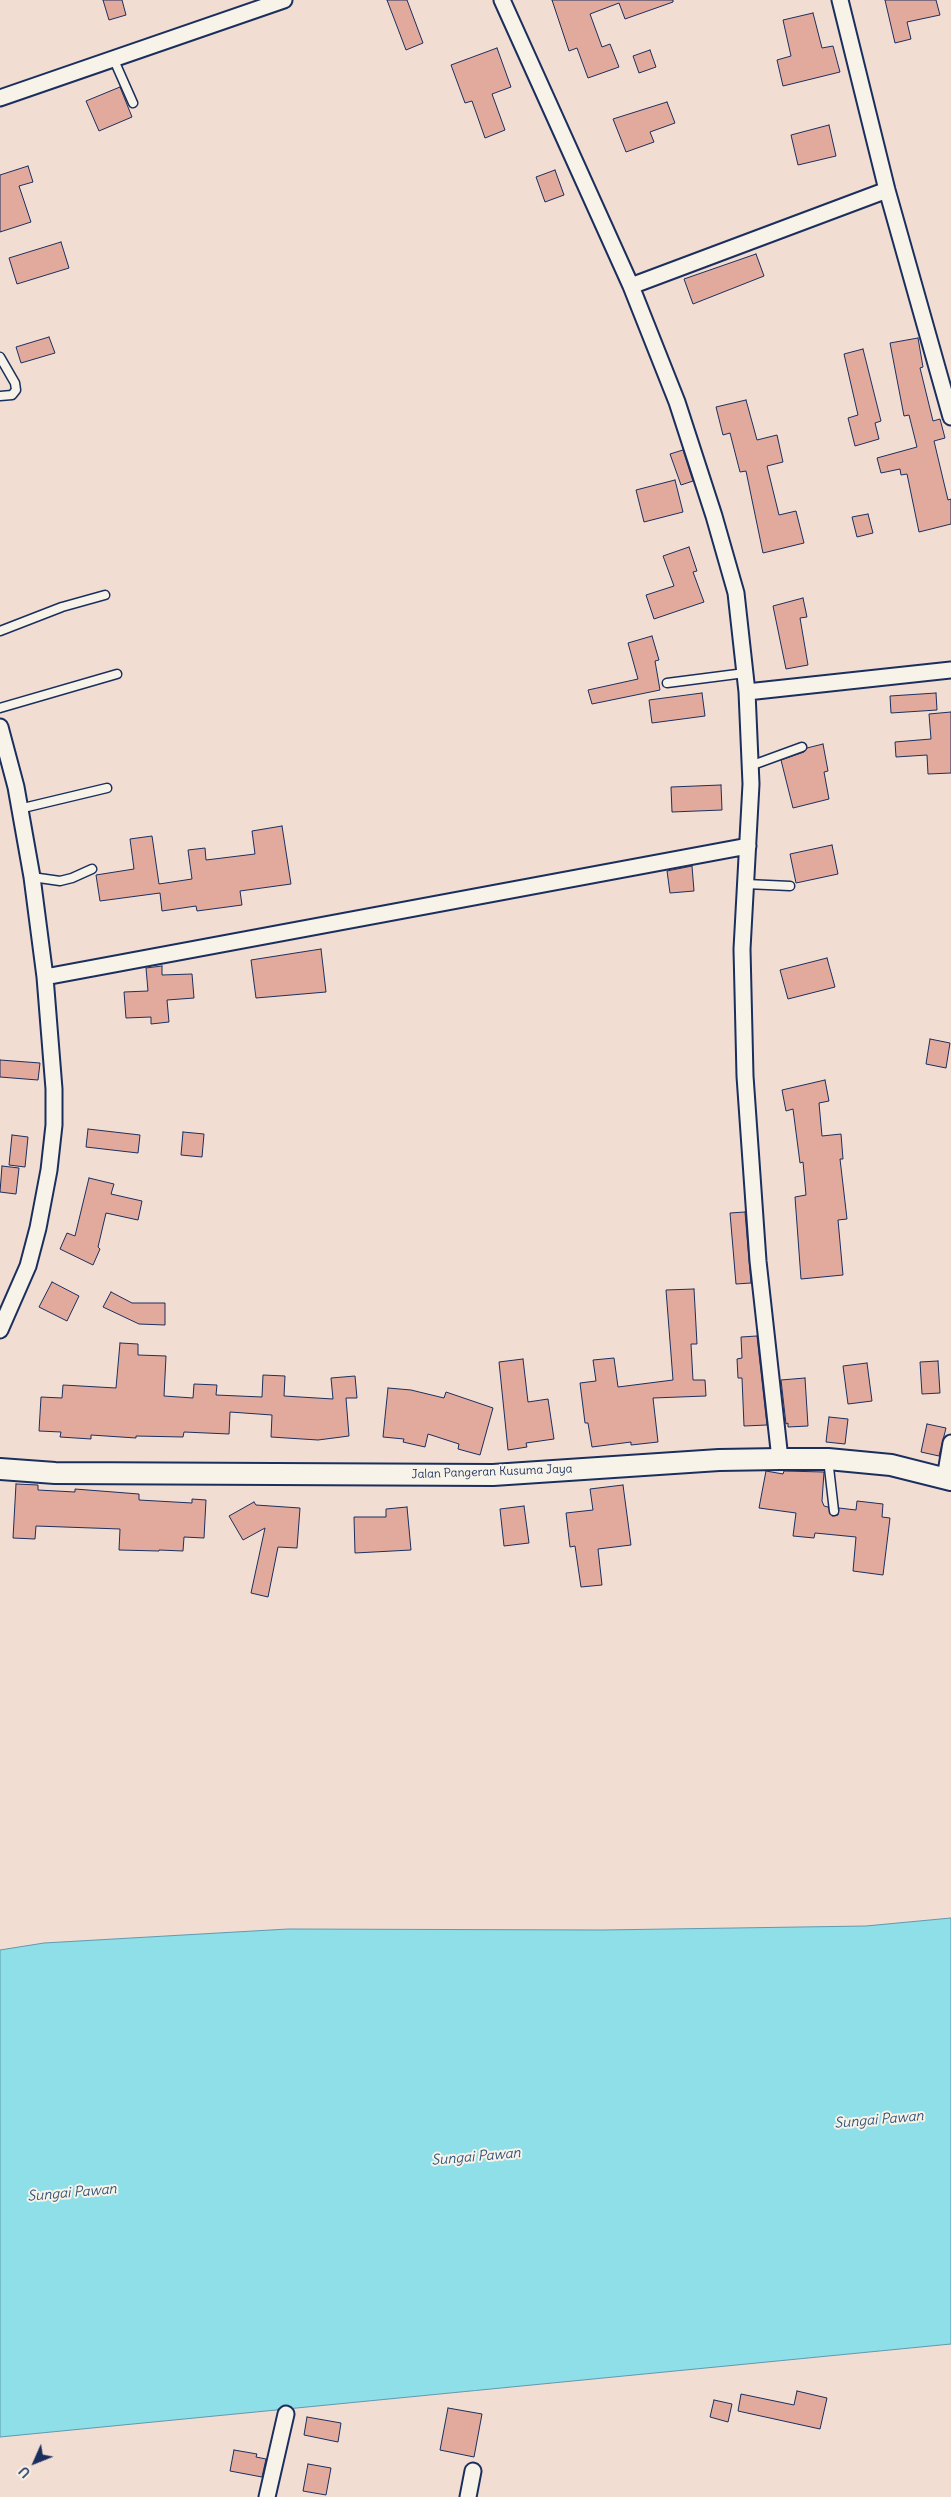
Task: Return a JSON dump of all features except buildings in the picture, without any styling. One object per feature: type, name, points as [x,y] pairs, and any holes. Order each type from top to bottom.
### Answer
[{"type":"street","points":[[0,98],[284,0]]},
{"type":"street","points":[[502,0],[630,286],[676,402],[714,516],[736,593],[747,692],[750,766],[742,949],[745,1076],[758,1261],[780,1459]]},
{"type":"street","points":[[840,0],[888,190],[951,417]]},
{"type":"street","points":[[630,286],[888,190]]},
{"type":"street","points":[[747,692],[951,670]]},
{"type":"street","points":[[0,727],[32,877],[45,977],[54,1089],[54,1125],[49,1170],[38,1228],[28,1266],[0,1330]]},
{"type":"street","points":[[45,977],[748,846]]},
{"type":"street","points":[[948,1479],[951,1443]]},
{"type":"street","name":"Jalan Pangeran Kusuma Jaya","points":[[0,1469],[55,1473],[493,1475],[719,1460],[828,1459],[891,1465],[948,1479]]},
{"type":"street","points":[[267,2497],[286,2414]]},
{"type":"street","points":[[468,2497],[473,2471]]},
{"type":"lane","points":[[114,60],[133,103]]},
{"type":"lane","points":[[0,357],[15,382],[16,390],[12,395],[0,396]]},
{"type":"lane","points":[[0,631],[62,606],[105,595]]},
{"type":"lane","points":[[666,683],[745,673]]},
{"type":"lane","points":[[0,708],[117,674]]},
{"type":"lane","points":[[750,766],[802,747]]},
{"type":"lane","points":[[19,809],[107,788]]},
{"type":"lane","points":[[32,877],[60,881],[92,869]]},
{"type":"lane","points":[[746,884],[790,886]]},
{"type":"lane","points":[[828,1459],[834,1511]]},
{"type":"water","name":"Sungai Pawan","points":[[951,1918],[951,2344],[0,2437],[0,1950],[44,1943],[288,1929],[602,1930],[866,1926]]}]
